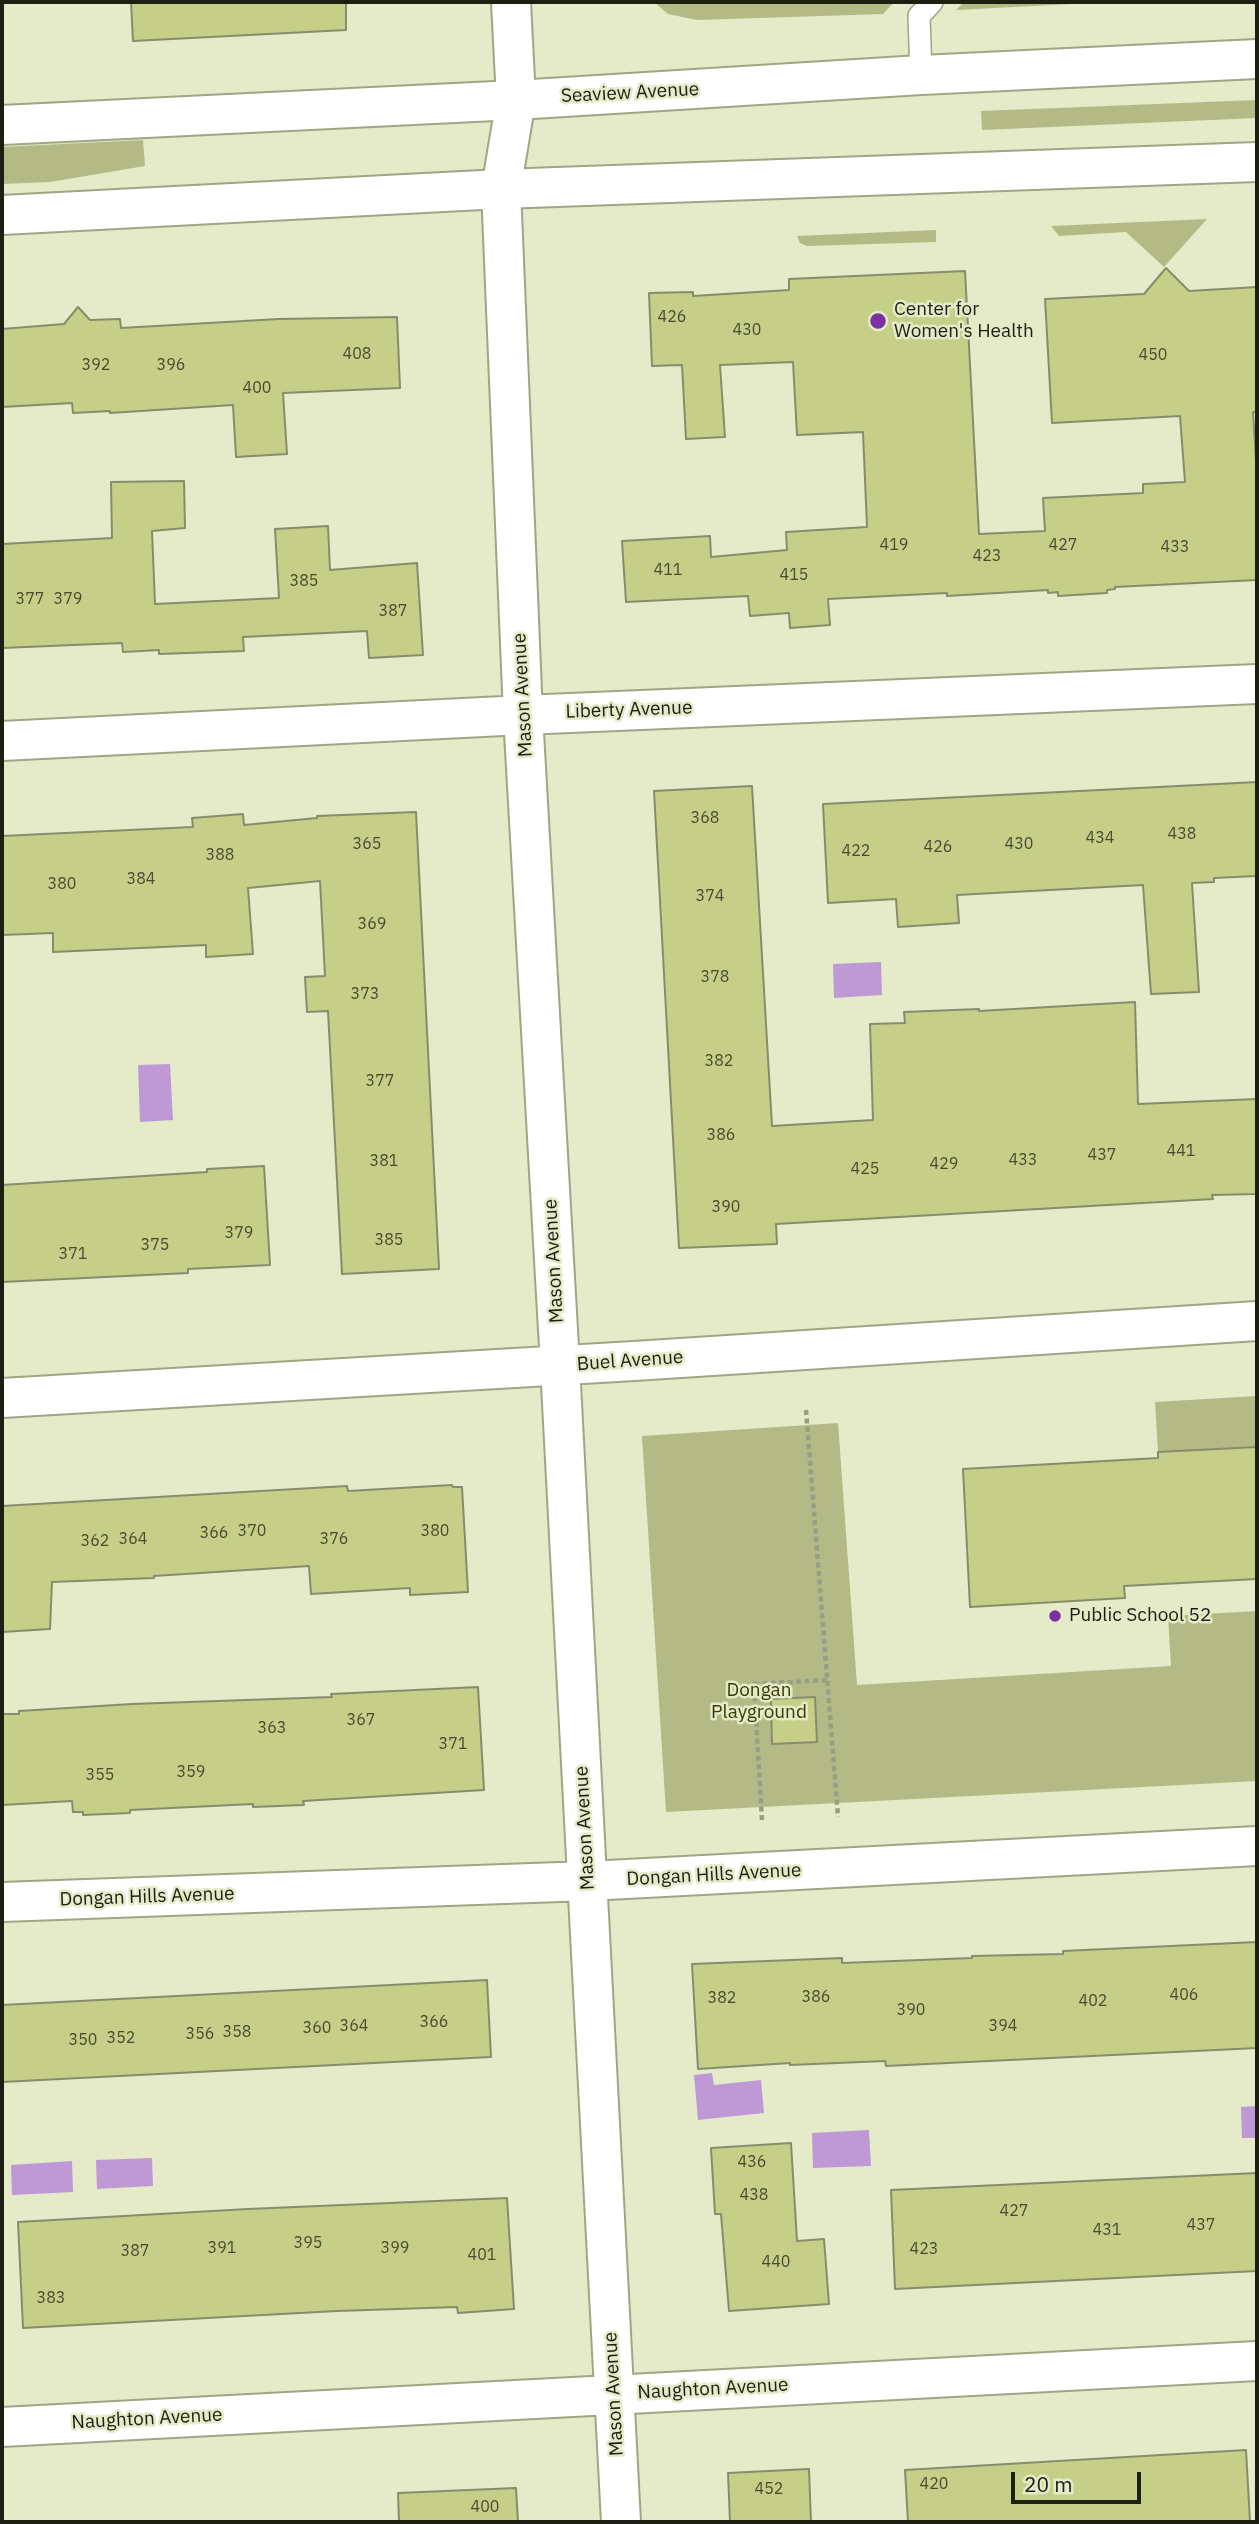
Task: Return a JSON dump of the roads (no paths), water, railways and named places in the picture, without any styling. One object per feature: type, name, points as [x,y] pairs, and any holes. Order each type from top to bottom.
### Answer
[{"type":"street","name":"Mason Avenue","points":[[511,2],[516,100],[501,189],[523,715],[561,1365],[621,2522]]},
{"type":"street","name":"Seaview Avenue","points":[[2,125],[1257,59]]},
{"type":"street","points":[[2,215],[501,189],[1257,162]]},
{"type":"street","name":"Liberty Avenue","points":[[2,741],[523,715],[1257,684]]},
{"type":"street","name":"Buel Avenue","points":[[2,1398],[1257,1321]]},
{"type":"street","name":"Dongan Hills Avenue","points":[[2,1902],[588,1881],[1257,1846]]},
{"type":"street","name":"Naughton Avenue","points":[[2,2427],[1257,2361]]},
{"type":"lane","points":[[921,75],[919,16],[932,2]]},
{"type":"place","name":"Center for Women's Health","points":[[878,321]]},
{"type":"place","name":"Public School 52","points":[[1055,1616]]},
{"type":"park label","name":"Dongan Playground","points":[[759,1702]]}]
